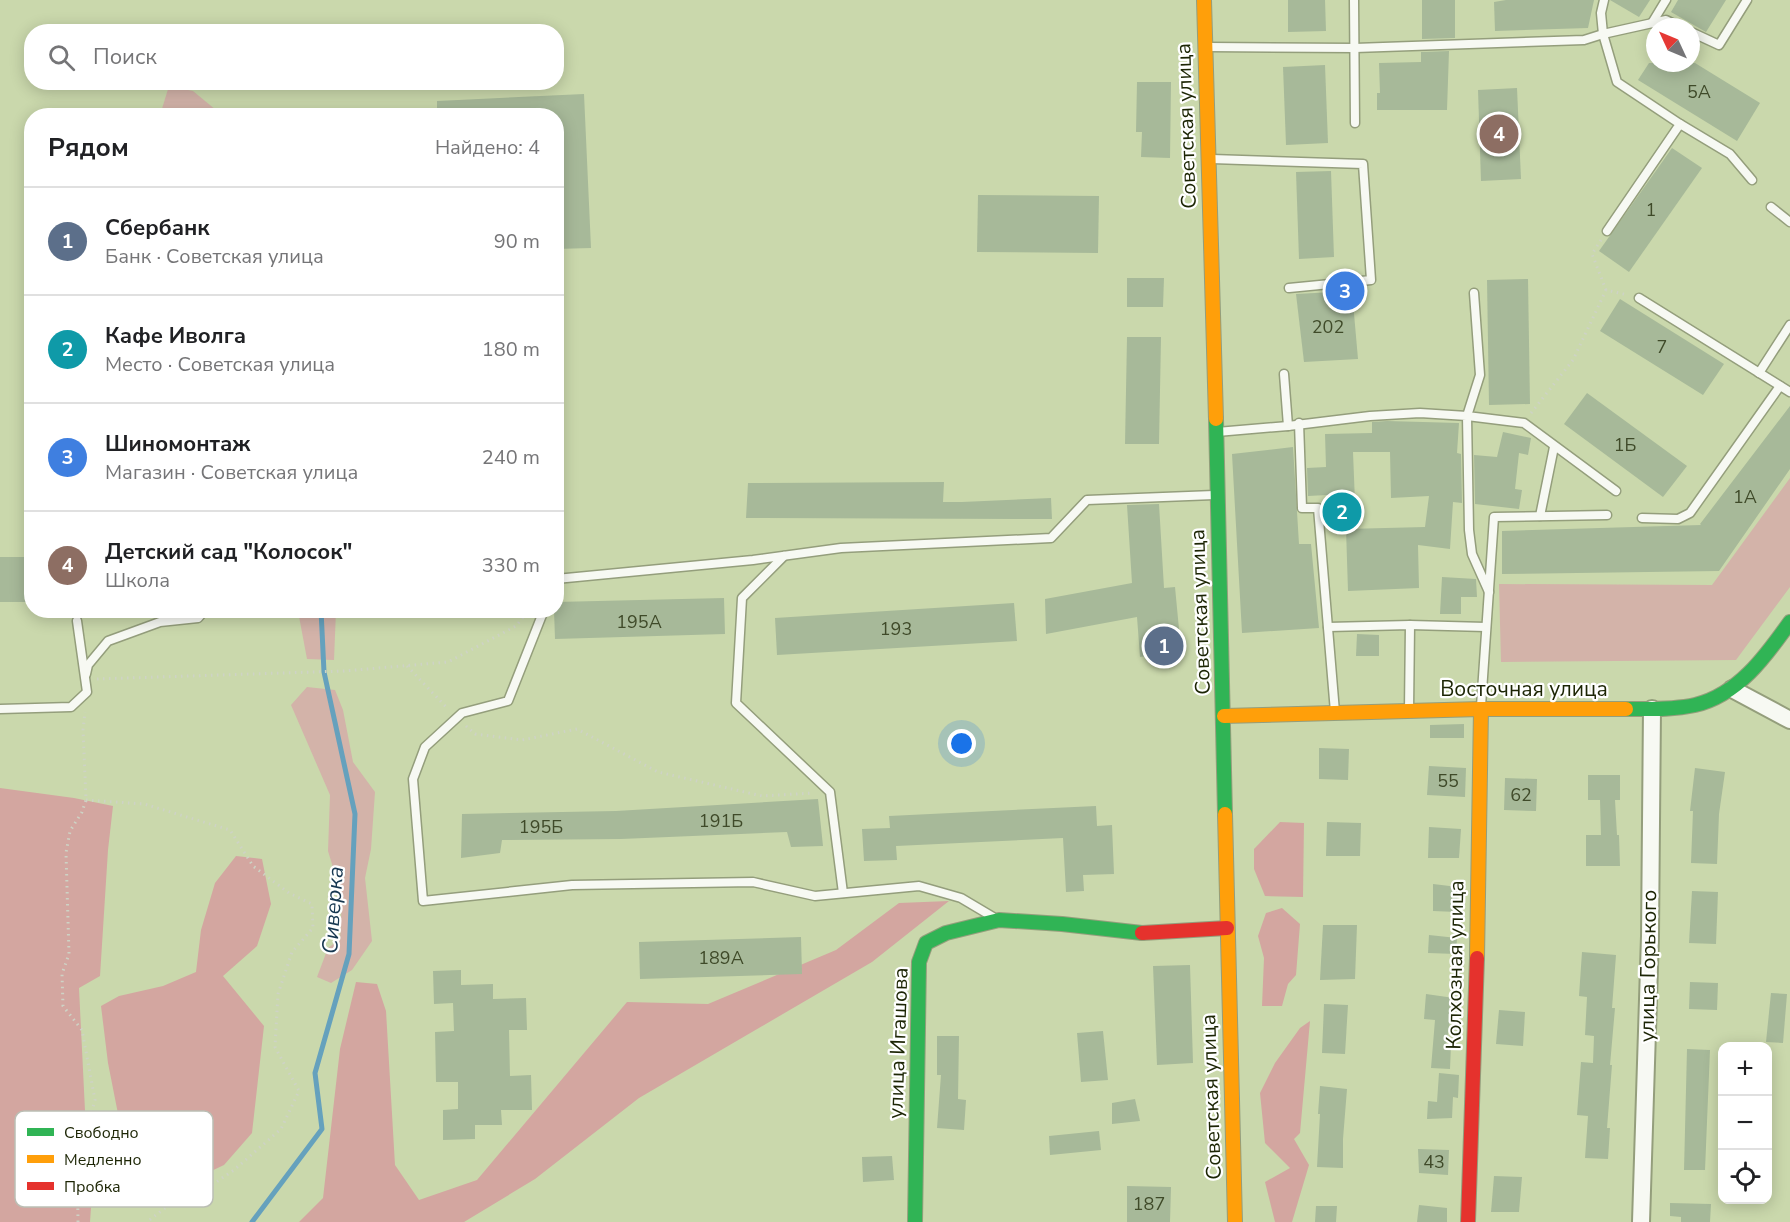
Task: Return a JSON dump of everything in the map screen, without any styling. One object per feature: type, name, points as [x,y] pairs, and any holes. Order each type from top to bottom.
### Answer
[{"type":"main road","name":"Советская улица","points":[[1204,0],[1208,159],[1216,299],[1216,432],[1235,1222]]},
{"type":"main road","name":"Восточная улица","points":[[1224,716],[1481,709],[1652,709],[1696,705],[1732,688],[1767,654],[1790,622]]},
{"type":"main road","name":"Колхозная улица","points":[[1468,1222],[1477,952],[1481,709]]},
{"type":"main road","points":[[999,920],[1143,933],[1227,928]]},
{"type":"main road","name":"улица Игашова","points":[[915,1222],[919,962],[926,943],[946,933],[999,920]]},
{"type":"street","points":[[1732,688],[1790,720]]},
{"type":"street","name":"улица Горького","points":[[1641,1222],[1650,936],[1652,709]]},
{"type":"lane","points":[[1354,0],[1355,123]]},
{"type":"lane","points":[[1604,0],[1601,13],[1603,34],[1617,82],[1730,154],[1752,180]]},
{"type":"lane","points":[[1655,18],[1666,0]]},
{"type":"lane","points":[[1700,36],[1719,45],[1747,0]]},
{"type":"lane","points":[[1205,47],[1355,48],[1584,40],[1646,24]]},
{"type":"lane","points":[[1607,231],[1680,124]]},
{"type":"lane","points":[[1208,159],[1363,164],[1371,279],[1289,288]]},
{"type":"lane","points":[[1771,207],[1790,222]]},
{"type":"lane","points":[[1474,293],[1480,375],[1467,416],[1469,530],[1472,554],[1489,592]]},
{"type":"lane","points":[[1639,298],[1790,393]]},
{"type":"lane","points":[[1759,373],[1790,325]]},
{"type":"lane","points":[[1284,374],[1287,426]]},
{"type":"lane","points":[[1642,518],[1678,519],[1690,513],[1780,386]]},
{"type":"lane","points":[[1216,432],[1420,413],[1524,423],[1616,490]]},
{"type":"lane","points":[[1299,423],[1302,508],[1318,508],[1335,713]]},
{"type":"lane","points":[[1540,516],[1554,447]]},
{"type":"lane","points":[[564,578],[841,548],[1051,538],[1087,500],[1218,495]]},
{"type":"lane","points":[[1481,709],[1494,517],[1607,515]]},
{"type":"lane","points":[[784,556],[742,598],[736,703],[830,792],[843,893]]},
{"type":"lane","points":[[85,680],[88,665],[108,641],[160,622],[198,618]]},
{"type":"lane","points":[[541,618],[508,700],[462,713],[425,747],[413,779],[423,901],[572,885],[753,882],[815,896],[919,886],[961,898],[999,920]]},
{"type":"lane","points":[[0,709],[71,707],[87,692],[77,621]]},
{"type":"lane","points":[[1328,627],[1410,625],[1486,627]]},
{"type":"lane","points":[[1409,711],[1410,625]]},
{"type":"path","points":[[1524,423],[1573,360],[1606,290],[1592,254],[1607,231]]},
{"type":"path","points":[[1606,290],[1639,298]]},
{"type":"path","points":[[85,680],[344,671],[448,662],[516,626],[522,618]]},
{"type":"path","points":[[407,666],[457,718],[476,734],[522,740],[577,729],[658,772],[762,796],[830,792]]},
{"type":"path","points":[[87,692],[83,730],[86,800],[82,812],[70,831],[66,853],[69,954],[62,974],[63,1006],[82,1030],[95,1100],[92,1111]]},
{"type":"path","points":[[86,800],[144,804],[230,831],[253,867],[312,904],[313,928],[292,952],[278,994],[275,1047],[299,1091],[281,1129],[234,1170],[213,1184]]},
{"type":"path","points":[[78,1207],[78,1222]]},
{"type":"path","points":[[147,1222],[169,1207]]},
{"type":"shaded area","points":[[168,90],[188,90],[193,91],[214,108],[162,108]]},
{"type":"shaded area","points":[[1790,478],[1790,587],[1736,660],[1501,662],[1499,584],[1712,585]]},
{"type":"shaded area","points":[[299,618],[336,618],[334,660],[307,659]]},
{"type":"shaded area","points":[[307,687],[335,690],[343,710],[353,762],[375,792],[371,849],[365,878],[372,941],[352,970],[331,983],[317,977],[328,948],[340,939],[342,897],[328,851],[330,795],[291,705]]},
{"type":"shaded area","points":[[0,788],[113,806],[100,976],[79,988],[85,1111],[15,1111],[15,1207],[91,1207],[90,1222],[0,1222]]},
{"type":"shaded area","points":[[1280,822],[1304,823],[1303,897],[1265,896],[1254,869],[1254,849]]},
{"type":"shaded area","points":[[236,856],[262,859],[271,904],[257,946],[223,976],[264,1026],[252,1133],[224,1165],[213,1170],[213,1111],[117,1111],[108,1063],[101,1006],[119,996],[163,986],[196,972],[201,930],[215,883]]},
{"type":"shaded area","points":[[949,901],[872,962],[639,1098],[535,1179],[464,1222],[299,1222],[323,1198],[340,1049],[356,982],[377,984],[386,1011],[395,1165],[419,1200],[477,1180],[627,1002],[708,1004],[836,950],[899,903]]},
{"type":"shaded area","points":[[1282,908],[1300,924],[1296,975],[1288,984],[1282,1006],[1262,1006],[1264,958],[1258,936],[1266,913]]},
{"type":"shaded area","points":[[1310,1021],[1300,1133],[1294,1139],[1309,1165],[1292,1222],[1275,1222],[1265,1182],[1290,1168],[1265,1143],[1260,1093],[1275,1063],[1300,1028]]},
{"type":"building","points":[[1288,0],[1325,0],[1326,31],[1288,32]]},
{"type":"building","points":[[1422,0],[1455,0],[1455,38],[1422,39]]},
{"type":"building","points":[[1594,0],[1588,28],[1495,31],[1494,2]]},
{"type":"building","points":[[1610,0],[1650,0],[1639,17]]},
{"type":"building","points":[[1678,0],[1726,0],[1706,32],[1700,29],[1700,18],[1682,18],[1671,12]]},
{"type":"building","points":[[1449,51],[1447,110],[1377,110],[1377,93],[1380,93],[1379,63],[1421,62],[1421,52]]},
{"type":"building","points":[[1325,65],[1328,143],[1286,145],[1283,67]]},
{"type":"building","points":[[1700,66],[1760,103],[1737,141],[1638,80],[1646,68],[1646,72],[1700,72]]},
{"type":"building","points":[[1137,82],[1171,82],[1170,158],[1141,157],[1142,132],[1136,132]]},
{"type":"building","points":[[1517,88],[1521,179],[1481,181],[1478,90]]},
{"type":"building","points":[[584,94],[591,248],[564,249],[564,108],[437,108],[437,101]]},
{"type":"building","points":[[1672,148],[1702,168],[1629,272],[1599,251]]},
{"type":"building","points":[[1331,171],[1334,257],[1299,259],[1296,172]]},
{"type":"building","points":[[978,195],[1099,196],[1098,253],[977,252]]},
{"type":"building","points":[[1127,278],[1164,278],[1163,307],[1127,307]]},
{"type":"building","points":[[1528,279],[1530,404],[1489,405],[1487,280]]},
{"type":"building","points":[[1352,291],[1358,359],[1304,362],[1296,294]]},
{"type":"building","points":[[1620,299],[1724,364],[1703,395],[1600,331]]},
{"type":"building","points":[[1127,337],[1161,337],[1159,444],[1125,444]]},
{"type":"building","points":[[1587,393],[1687,466],[1663,497],[1564,424]]},
{"type":"building","points":[[1790,406],[1790,469],[1719,571],[1502,574],[1502,531],[1701,525]]},
{"type":"building","points":[[1372,422],[1459,423],[1457,453],[1461,454],[1462,503],[1453,502],[1450,549],[1418,545],[1419,588],[1348,591],[1346,529],[1425,527],[1429,496],[1391,498],[1390,452],[1353,452],[1356,527],[1328,528],[1327,495],[1308,496],[1307,468],[1326,467],[1325,434],[1372,433]]},
{"type":"building","points":[[1503,432],[1531,438],[1528,455],[1519,453],[1515,489],[1522,490],[1519,509],[1475,504],[1474,455],[1497,457]]},
{"type":"building","points":[[1293,447],[1299,544],[1311,544],[1319,628],[1242,633],[1232,454]]},
{"type":"building","points":[[944,482],[943,502],[1051,498],[1052,519],[746,518],[748,483]]},
{"type":"building","points":[[1159,504],[1164,588],[1175,587],[1181,650],[1140,657],[1137,617],[1046,634],[1045,599],[1132,583],[1127,505]]},
{"type":"building","points":[[0,557],[24,557],[24,602],[0,602]]},
{"type":"building","points":[[1442,577],[1476,579],[1477,597],[1461,597],[1461,614],[1440,614]]},
{"type":"building","points":[[724,598],[725,634],[555,639],[554,618],[564,618],[564,602]]},
{"type":"building","points":[[1014,603],[1017,641],[777,655],[775,618]]},
{"type":"building","points":[[1357,634],[1379,635],[1379,656],[1356,656]]},
{"type":"building","points":[[1464,724],[1464,738],[1430,738],[1430,725]]},
{"type":"building","points":[[1319,748],[1349,749],[1348,780],[1319,779]]},
{"type":"building","points":[[1429,766],[1466,768],[1465,797],[1427,795]]},
{"type":"building","points":[[1695,768],[1725,772],[1719,814],[1717,864],[1691,863],[1693,811],[1690,811]]},
{"type":"building","points":[[1588,775],[1620,775],[1620,800],[1615,800],[1620,866],[1586,866],[1586,835],[1601,835],[1600,800],[1588,800]]},
{"type":"building","points":[[1505,778],[1537,779],[1536,811],[1504,810]]},
{"type":"building","points":[[818,799],[823,846],[791,847],[787,832],[621,839],[502,840],[500,853],[461,858],[462,814],[616,811]]},
{"type":"building","points":[[1096,806],[1097,826],[1112,825],[1114,874],[1083,875],[1084,891],[1066,892],[1063,838],[896,846],[897,860],[864,861],[862,829],[890,828],[889,816]]},
{"type":"building","points":[[1327,822],[1361,823],[1360,856],[1326,856]]},
{"type":"building","points":[[1429,827],[1461,829],[1459,858],[1428,858]]},
{"type":"building","points":[[1433,884],[1458,887],[1457,912],[1433,911]]},
{"type":"building","points":[[1692,891],[1718,892],[1716,944],[1689,943]]},
{"type":"building","points":[[1323,925],[1357,925],[1355,979],[1320,980]]},
{"type":"building","points":[[1429,935],[1457,938],[1456,954],[1428,953]]},
{"type":"building","points":[[801,937],[802,974],[640,979],[639,942]]},
{"type":"building","points":[[1582,952],[1616,955],[1607,1128],[1610,1128],[1608,1159],[1585,1158],[1588,1116],[1577,1115],[1581,1062],[1593,1063],[1594,1036],[1585,1035],[1587,997],[1579,996]]},
{"type":"building","points":[[1190,965],[1193,1063],[1157,1065],[1153,966]]},
{"type":"building","points":[[461,970],[461,985],[493,984],[493,999],[526,998],[527,1030],[509,1030],[510,1076],[531,1075],[532,1110],[501,1110],[502,1125],[475,1125],[475,1139],[443,1140],[443,1110],[458,1109],[458,1082],[436,1082],[435,1032],[454,1031],[453,1003],[434,1004],[433,971]]},
{"type":"building","points":[[1690,982],[1718,983],[1717,1010],[1689,1009]]},
{"type":"building","points":[[1771,993],[1787,994],[1783,1043],[1766,1042]]},
{"type":"building","points":[[1426,994],[1454,998],[1446,1045],[1451,1045],[1450,1069],[1431,1068],[1435,1020],[1424,1019]]},
{"type":"building","points":[[1324,1004],[1348,1005],[1345,1054],[1322,1053]]},
{"type":"building","points":[[1499,1010],[1525,1012],[1523,1046],[1496,1044]]},
{"type":"building","points":[[1103,1031],[1108,1080],[1081,1082],[1077,1033]]},
{"type":"building","points":[[937,1036],[959,1036],[958,1099],[966,1100],[964,1130],[937,1128],[941,1075],[937,1075]]},
{"type":"building","points":[[1687,1049],[1710,1050],[1705,1170],[1684,1170]]},
{"type":"building","points":[[1439,1073],[1459,1075],[1458,1098],[1453,1097],[1452,1118],[1427,1119],[1428,1101],[1437,1102]]},
{"type":"building","points":[[1320,1086],[1347,1089],[1343,1168],[1317,1167]]},
{"type":"building","points":[[1135,1099],[1140,1121],[1112,1124],[1112,1103]]},
{"type":"building","points":[[1099,1131],[1101,1150],[1050,1155],[1049,1136]]},
{"type":"building","points":[[1418,1149],[1449,1150],[1448,1175],[1419,1173]]},
{"type":"building","points":[[892,1156],[894,1180],[863,1182],[862,1157]]},
{"type":"building","points":[[1494,1176],[1522,1177],[1519,1212],[1491,1212]]},
{"type":"building","points":[[1127,1186],[1171,1187],[1170,1222],[1127,1222]]},
{"type":"building","points":[[1670,1203],[1711,1204],[1710,1222],[1681,1222],[1681,1217],[1670,1216]]},
{"type":"building","points":[[1419,1205],[1447,1208],[1447,1222],[1417,1222]]},
{"type":"building","points":[[1316,1206],[1337,1206],[1336,1222],[1315,1222]]},
{"type":"waterway","name":"Сиверка","points":[[252,1222],[322,1129],[315,1073],[349,954],[355,814],[324,672],[321,618]]},
{"type":"traffic: fast","points":[[1216,419],[1225,814]]},
{"type":"traffic: fast","points":[[1626,709],[1687,707],[1725,693],[1761,661],[1790,622]]},
{"type":"traffic: fast","points":[[915,1222],[919,962],[926,943],[946,933],[999,920],[1142,933]]},
{"type":"traffic: slow","points":[[1204,0],[1216,419]]},
{"type":"traffic: slow","points":[[1224,716],[1481,709],[1626,709]]},
{"type":"traffic: slow","points":[[1477,958],[1481,709]]},
{"type":"traffic: slow","points":[[1225,814],[1235,1222]]},
{"type":"traffic: jam","points":[[1142,933],[1227,928]]},
{"type":"traffic: jam","points":[[1468,1222],[1477,958]]},
{"type":"place","name":"Детский сад \"Колосок\"","points":[[1499,134]]},
{"type":"place","name":"Шиномонтаж","points":[[1345,291]]},
{"type":"place","name":"Кафе Иволга","points":[[1342,512]]},
{"type":"place","name":"Сбербанк","points":[[1164,646]]}]
